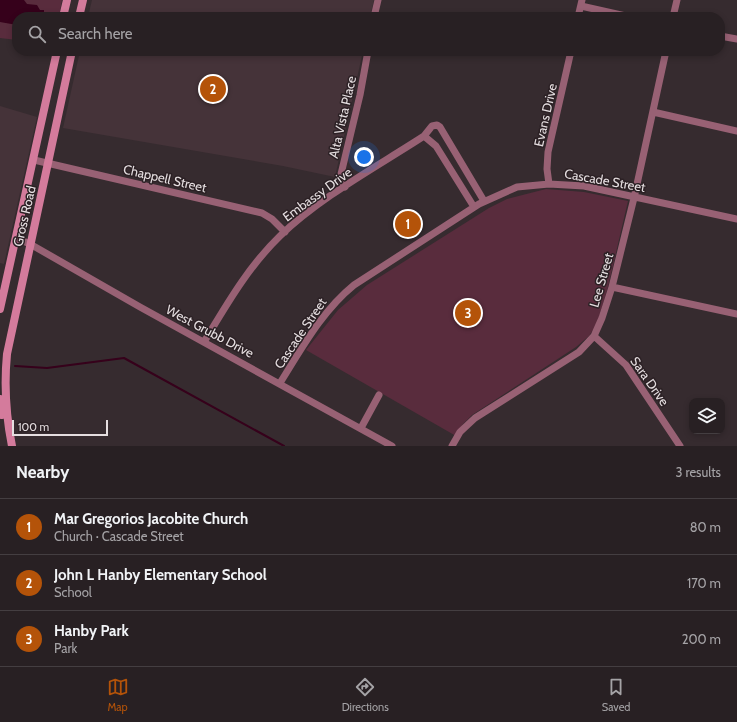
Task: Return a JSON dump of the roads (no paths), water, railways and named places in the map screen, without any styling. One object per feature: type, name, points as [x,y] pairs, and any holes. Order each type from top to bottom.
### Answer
[{"type":"main road","points":[[64,12],[67,0],[83,2],[80,12]]},
{"type":"main road","name":"Gross Road","points":[[0,309],[56,56]]},
{"type":"main road","name":"Gross Road","points":[[11,446],[5,387],[7,354],[71,56]]},
{"type":"main road","points":[[0,377],[4,352],[11,336]]},
{"type":"main road","points":[[0,399],[5,437],[11,446]]},
{"type":"street","points":[[375,12],[378,0]]},
{"type":"street","points":[[674,12],[677,0]]},
{"type":"street","points":[[581,3],[612,12]]},
{"type":"street","points":[[725,37],[737,39]]},
{"type":"street","name":"Alta Vista Place","points":[[345,187],[341,180],[341,174],[360,96],[367,56]]},
{"type":"street","name":"Evans Drive","points":[[549,184],[547,169],[548,152],[570,56]]},
{"type":"street","name":"Lee Street","points":[[452,446],[460,432],[475,418],[579,352],[594,336],[602,318],[612,287],[634,198],[665,56]]},
{"type":"street","points":[[653,112],[737,130]]},
{"type":"street","name":"Embassy Drive","points":[[204,342],[235,289],[251,268],[285,232],[301,218],[345,187],[424,136],[432,126],[437,125],[440,127],[484,201]]},
{"type":"street","points":[[424,136],[436,146],[474,207]]},
{"type":"street","name":"Chappell Street","points":[[34,160],[262,213],[272,219],[285,232]]},
{"type":"street","name":"Cascade Street","points":[[280,383],[320,321],[342,295],[354,285],[474,207],[484,201],[517,187],[549,184],[584,186],[737,219]]},
{"type":"street","name":"West Grubb Drive","points":[[16,238],[30,244],[140,307],[392,446]]},
{"type":"street","points":[[612,287],[737,314]]},
{"type":"street","name":"Sara Drive","points":[[594,336],[626,364],[680,446]]},
{"type":"street","points":[[361,428],[379,395]]},
{"type":"waterway","points":[[15,366],[47,368],[124,358],[284,446]]},
{"type":"place","name":"John L Hanby Elementary School","points":[[213,89]]},
{"type":"place","name":"Mar Gregorios Jacobite Church","points":[[408,224]]},
{"type":"place","name":"Hanby Park","points":[[468,313]]}]
